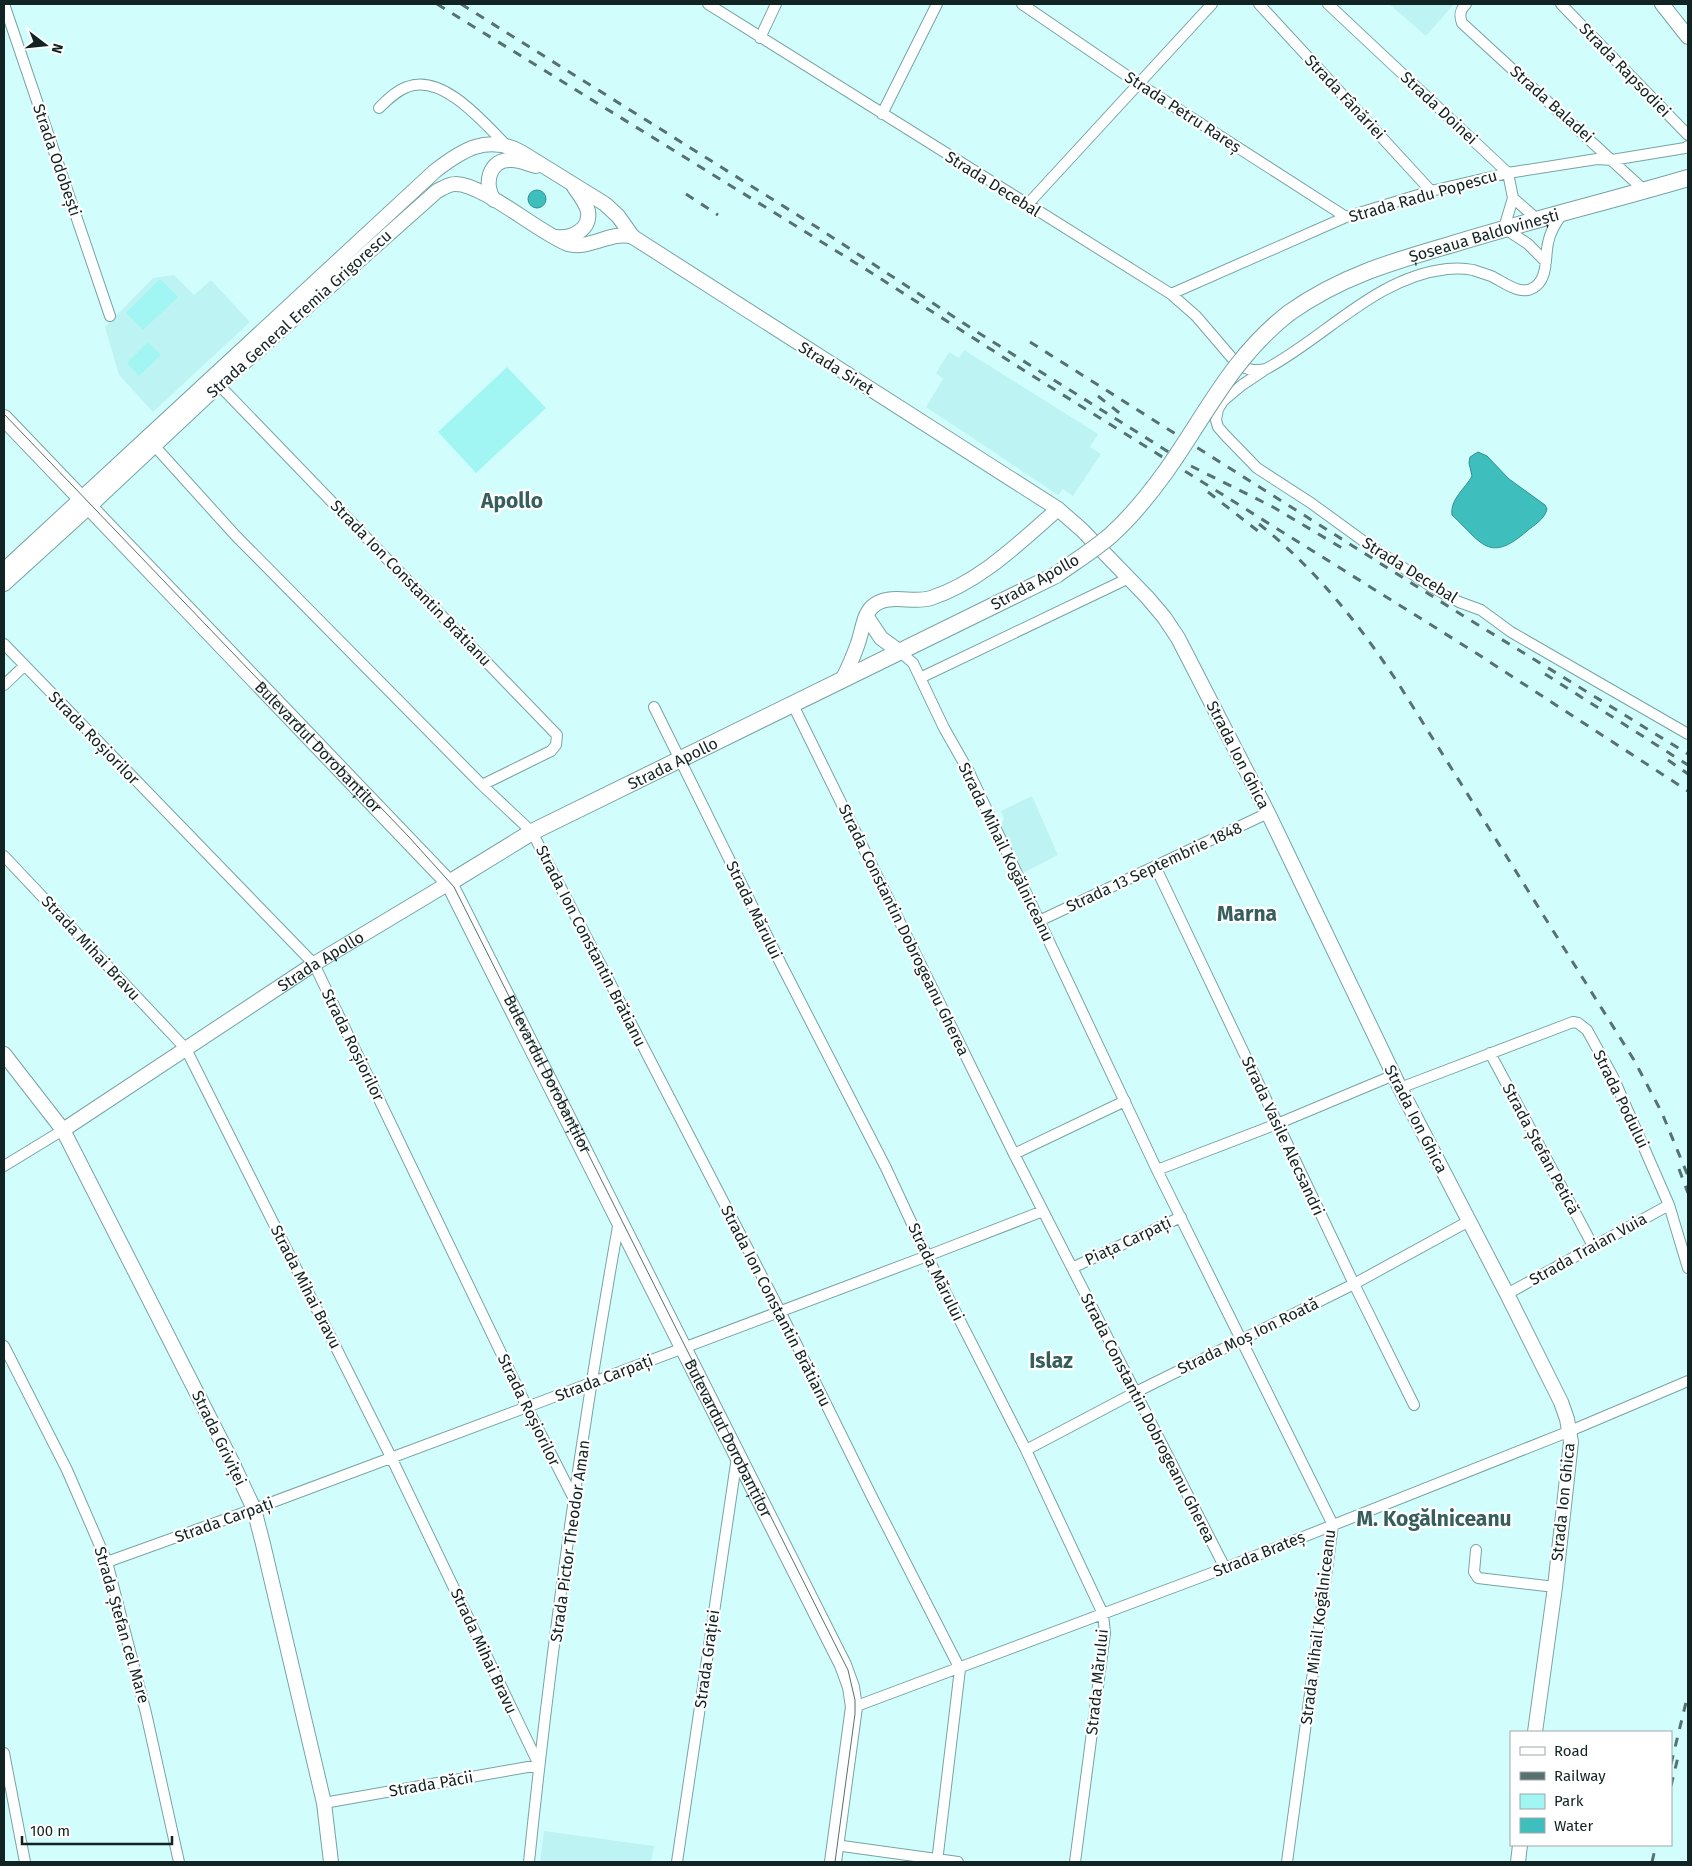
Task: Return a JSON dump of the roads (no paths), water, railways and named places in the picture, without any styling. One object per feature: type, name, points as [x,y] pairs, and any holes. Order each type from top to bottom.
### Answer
[{"type":"main road","name":"Șoseaua Baldovinești","points":[[1289,313],[1323,290],[1361,273],[1504,228],[1688,178]]},
{"type":"main road","name":"Strada Apollo","points":[[449,883],[532,832],[1056,575],[1110,536],[1137,508],[1165,473],[1212,399],[1239,362],[1263,335],[1289,313]]},
{"type":"main road","name":"Bulevardul Dorobanților","points":[[4,418],[449,883],[843,1666],[854,1707],[833,1862]]},
{"type":"street","name":"Strada Odobești","points":[[4,4],[110,316]]},
{"type":"street","name":"Strada Decebal","points":[[708,4],[1026,205],[1171,294],[1196,316],[1238,365],[1253,371],[1266,369]]},
{"type":"street","points":[[760,38],[776,4]]},
{"type":"street","points":[[882,114],[938,4]]},
{"type":"street","name":"Strada Petru Rareș","points":[[1022,4],[1139,84],[1346,217]]},
{"type":"street","points":[[1026,205],[1212,4]]},
{"type":"street","name":"Strada Fânăriei","points":[[1259,4],[1431,190]]},
{"type":"street","name":"Strada Doinei","points":[[1328,4],[1508,173]]},
{"type":"street","name":"Strada Baladei","points":[[1466,4],[1461,11],[1462,23],[1645,191]]},
{"type":"street","name":"Strada Rapsodiei","points":[[1561,4],[1688,135]]},
{"type":"street","points":[[1662,4],[1688,37]]},
{"type":"street","points":[[379,108],[406,87],[417,85],[430,86],[462,102],[506,145]]},
{"type":"street","name":"Strada Siret","points":[[459,154],[482,145],[492,144],[506,145],[521,152],[612,210],[633,237],[1058,509],[1102,551]]},
{"type":"street","name":"Strada Radu Popescu","points":[[1171,294],[1346,217],[1431,190],[1508,173],[1597,159],[1612,160],[1688,146]]},
{"type":"street","name":"Strada General Eremia Grigorescu","points":[[4,584],[86,503],[435,171],[459,154]]},
{"type":"street","name":"Strada Siret","points":[[495,201],[490,194],[488,183],[490,172],[496,164],[505,160],[512,160],[549,170]]},
{"type":"street","points":[[1508,173],[1513,198],[1504,228],[1528,244],[1546,262]]},
{"type":"street","name":"Strada General Eremia Grigorescu","points":[[151,442],[219,385],[437,191],[454,184],[464,185],[482,193],[573,246],[622,235],[633,237]]},
{"type":"street","name":"Strada Siret","points":[[553,236],[562,238],[573,236],[586,224],[587,208],[573,185]]},
{"type":"street","points":[[1513,198],[1538,220]]},
{"type":"street","name":"Strada Decebal","points":[[1563,213],[1551,233],[1541,280],[1535,287],[1528,290],[1520,290],[1483,273],[1460,268],[1432,271],[1417,276],[1389,288],[1364,302],[1231,394],[1218,409],[1216,420],[1225,435],[1257,468],[1432,587],[1481,610],[1511,632],[1688,734]]},
{"type":"street","name":"Strada Ion Constantin Brătianu","points":[[219,385],[557,735],[556,745],[551,751],[482,785]]},
{"type":"street","name":"Strada Ion Constantin Brătianu","points":[[151,442],[234,535],[482,785],[532,832],[780,1312],[873,1500],[960,1669]]},
{"type":"street","name":"Strada General Eremia Grigorescu","points":[[4,570],[86,503]]},
{"type":"street","points":[[842,680],[857,647],[870,609],[883,601],[924,600],[939,595],[968,580],[1001,558],[1058,509]]},
{"type":"street","name":"Strada Ion Ghica","points":[[1102,551],[1164,617],[1178,638],[1268,813],[1400,1088],[1507,1294],[1561,1402],[1567,1418],[1571,1442],[1555,1587],[1535,1731]]},
{"type":"street","points":[[920,678],[1129,578]]},
{"type":"street","name":"Strada Mihail Kogălniceanu","points":[[867,617],[881,638],[910,660],[920,678],[944,728],[969,772],[1125,1101]]},
{"type":"street","name":"Strada Roșiorilor","points":[[4,644],[314,964],[527,1407],[574,1499]]},
{"type":"street","points":[[4,685],[24,666]]},
{"type":"street","name":"Strada Constantin Dobrogeanu Gherea","points":[[793,705],[1014,1154]]},
{"type":"street","name":"Strada Mărului","points":[[654,707],[781,964],[886,1168],[927,1256],[1026,1450],[1103,1614],[1105,1632],[1075,1862]]},
{"type":"street","name":"Strada 13 Septembrie 1848","points":[[1039,921],[1268,813]]},
{"type":"street","name":"Strada Mihai Bravu","points":[[4,856],[186,1049],[391,1457],[539,1765]]},
{"type":"street","name":"Strada Vasile Alecsandri","points":[[1155,866],[1277,1124],[1414,1405]]},
{"type":"street","name":"Strada Apollo","points":[[4,1166],[63,1130],[314,964],[449,883]]},
{"type":"street","name":"Strada Podului","points":[[1490,1053],[1573,1022],[1583,1026],[1613,1077],[1669,1205],[1688,1268]]},
{"type":"street","points":[[1400,1088],[1490,1053]]},
{"type":"street","name":"Strada Ștefan Petică","points":[[1490,1053],[1593,1246]]},
{"type":"street","name":"Strada Griviței","points":[[4,1054],[63,1130],[232,1462],[254,1510],[324,1803],[331,1862]]},
{"type":"street","points":[[1156,1170],[1277,1124],[1394,1075]]},
{"type":"street","points":[[1014,1154],[1125,1101]]},
{"type":"street","name":"Piața Carpați","points":[[1014,1154],[1072,1268],[1181,1216],[1156,1170],[1125,1101]]},
{"type":"street","name":"Strada Traian Vuia","points":[[1507,1294],[1669,1205]]},
{"type":"street","name":"Strada Carpați","points":[[107,1562],[254,1510],[1043,1211]]},
{"type":"street","name":"Strada Mihail Kogălniceanu","points":[[1181,1216],[1333,1524],[1287,1862]]},
{"type":"street","name":"Strada Pictor Theodor Aman","points":[[529,1862],[539,1765],[574,1499],[619,1220]]},
{"type":"street","name":"Strada Moș Ion Roată","points":[[1026,1450],[1136,1392],[1354,1284],[1469,1221]]},
{"type":"street","name":"Strada Constantin Dobrogeanu Gherea","points":[[1072,1268],[1225,1568]]},
{"type":"street","name":"Strada Ștefan cel Mare","points":[[4,1346],[67,1470],[107,1562],[146,1713],[179,1862]]},
{"type":"street","name":"Strada Brateș","points":[[854,1707],[960,1669],[1225,1568],[1570,1431],[1688,1381]]},
{"type":"street","name":"Strada Grației","points":[[677,1862],[737,1456]]},
{"type":"street","points":[[1476,1550],[1474,1572],[1478,1578],[1555,1587]]},
{"type":"street","points":[[938,1861],[960,1669]]},
{"type":"street","points":[[4,1753],[25,1862]]},
{"type":"street","name":"Strada Păcii","points":[[324,1803],[539,1765]]},
{"type":"street","points":[[835,1845],[938,1861],[958,1862]]},
{"type":"street","points":[[1518,1862],[1520,1846]]},
{"type":"water","points":[[537,190],[543,193],[546,199],[543,205],[537,208],[531,205],[528,199],[531,193]]},
{"type":"water","points":[[1478,452],[1487,456],[1509,479],[1545,505],[1547,509],[1539,522],[1514,541],[1494,548],[1486,546],[1479,541],[1452,515],[1453,504],[1472,476],[1469,463],[1470,457]]},
{"type":"tram line","points":[[4,414],[409,837],[454,887],[848,1670],[855,1700],[855,1714],[835,1862]]},
{"type":"railway","points":[[437,4],[867,270],[1476,653],[1688,791]]},
{"type":"railway","points":[[461,4],[815,226],[974,330],[1191,466]]},
{"type":"railway","points":[[686,194],[718,215]]},
{"type":"railway","points":[[1030,342],[1462,615],[1688,754]]},
{"type":"railway","points":[[1098,396],[1122,415]]},
{"type":"railway","points":[[1191,466],[1273,507],[1347,551]]},
{"type":"railway","points":[[1208,492],[1263,535]]},
{"type":"railway","points":[[1259,524],[1299,559],[1335,598],[1368,639],[1398,683],[1634,1060],[1662,1113],[1688,1176]]},
{"type":"railway","points":[[1545,674],[1688,765]]},
{"type":"railway","points":[[1668,760],[1688,774]]},
{"type":"railway","points":[[1679,1169],[1688,1193]]},
{"type":"railway","points":[[1672,1760],[1688,1694]]},
{"type":"railway","points":[[1672,1782],[1678,1757]]},
{"type":"railway","points":[[1652,1862],[1656,1846]]},
{"type":"district","name":"Apollo","points":[[512,501]]},
{"type":"district","name":"Marna","points":[[1247,914]]},
{"type":"district","name":"Islaz","points":[[1051,1361]]},
{"type":"district","name":"M. Kogălniceanu","points":[[1434,1519]]}]
